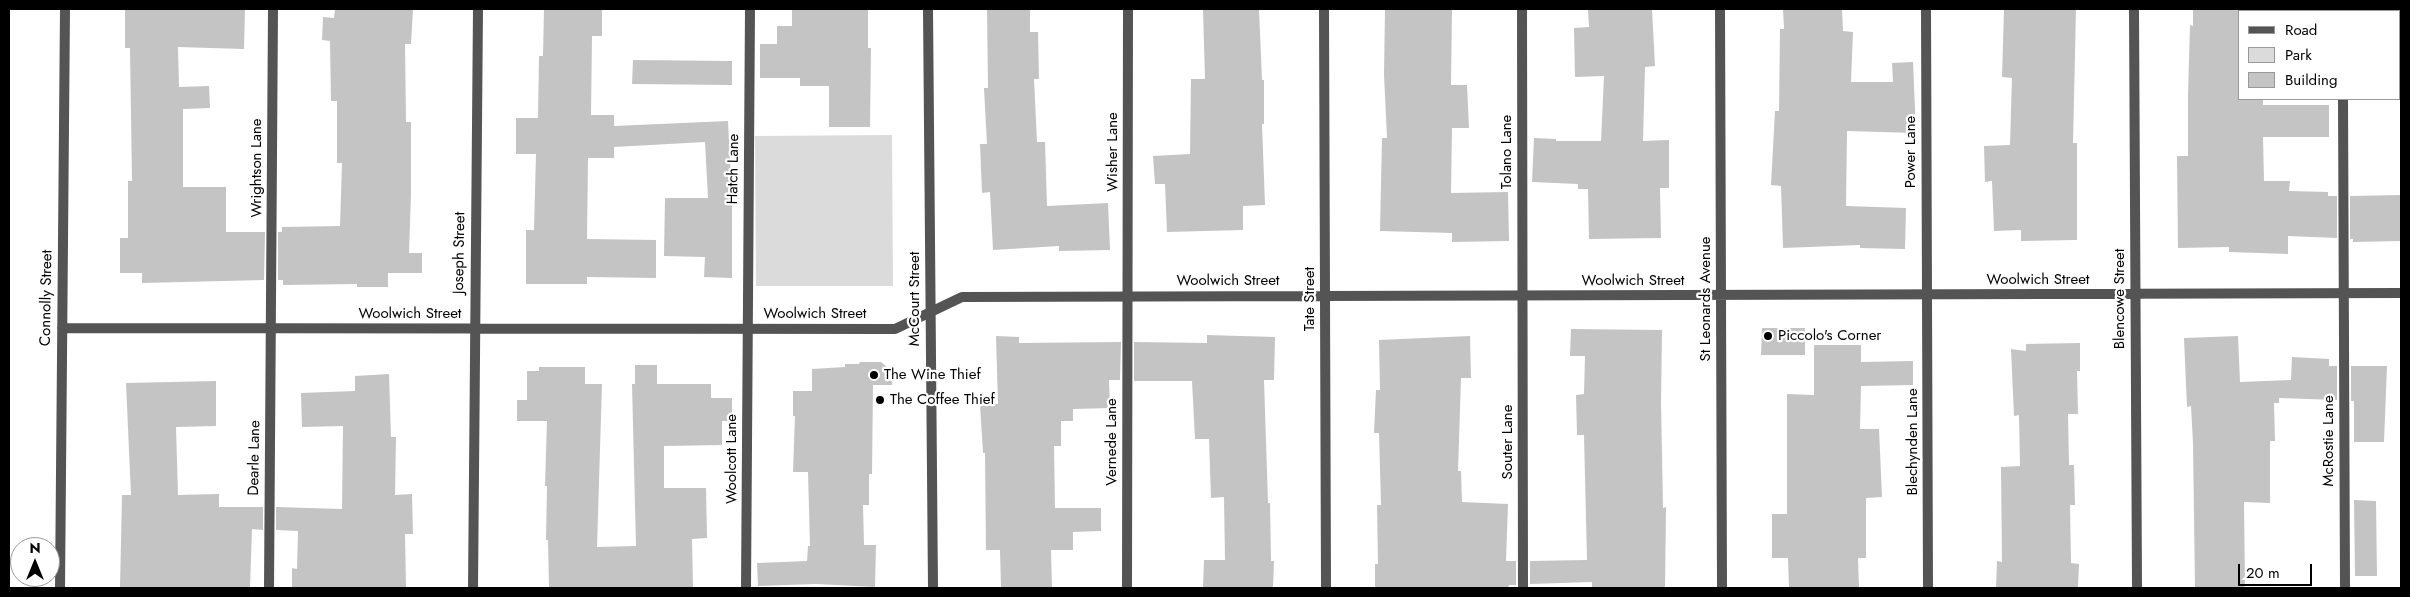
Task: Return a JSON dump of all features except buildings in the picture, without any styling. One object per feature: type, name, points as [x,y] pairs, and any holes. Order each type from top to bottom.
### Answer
[{"type":"street","name":"Connolly Street","points":[[60,588],[65,9]]},
{"type":"street","name":"Wrightson Lane","points":[[271,328],[273,9]]},
{"type":"street","name":"Joseph Street","points":[[473,588],[478,9]]},
{"type":"street","name":"Hatch Lane","points":[[747,329],[750,9]]},
{"type":"street","name":"McCourt Street","points":[[928,9],[933,588]]},
{"type":"street","name":"Wisher Lane","points":[[1127,296],[1128,9]]},
{"type":"street","name":"Tate Street","points":[[1324,9],[1326,588]]},
{"type":"street","name":"Tolano Lane","points":[[1522,9],[1522,296]]},
{"type":"street","name":"St Leonards Avenue","points":[[1720,9],[1722,588]]},
{"type":"street","name":"Power Lane","points":[[1926,9],[1927,295]]},
{"type":"street","name":"Blencowe Street","points":[[2134,9],[2137,588]]},
{"type":"street","name":"McRostie Lane","points":[[2343,100],[2344,588]]},
{"type":"street","name":"Woolwich Street","points":[[62,328],[895,329],[930,314],[962,296],[2401,293]]},
{"type":"street","name":"Blechynden Lane","points":[[1927,295],[1928,588]]},
{"type":"street","name":"Vernede Lane","points":[[1127,296],[1127,588]]},
{"type":"street","name":"Souter Lane","points":[[1522,296],[1523,588]]},
{"type":"street","name":"Dearle Lane","points":[[269,588],[271,328]]},
{"type":"street","name":"Woolcott Lane","points":[[746,588],[747,329]]},
{"type":"green space","points":[[892,135],[893,286],[756,286],[755,136]]},
{"type":"place","name":"Piccolo's Corner","points":[[1768,336]]},
{"type":"place","name":"The Wine Thief","points":[[874,375]]},
{"type":"place","name":"The Coffee Thief","points":[[880,400]]}]
